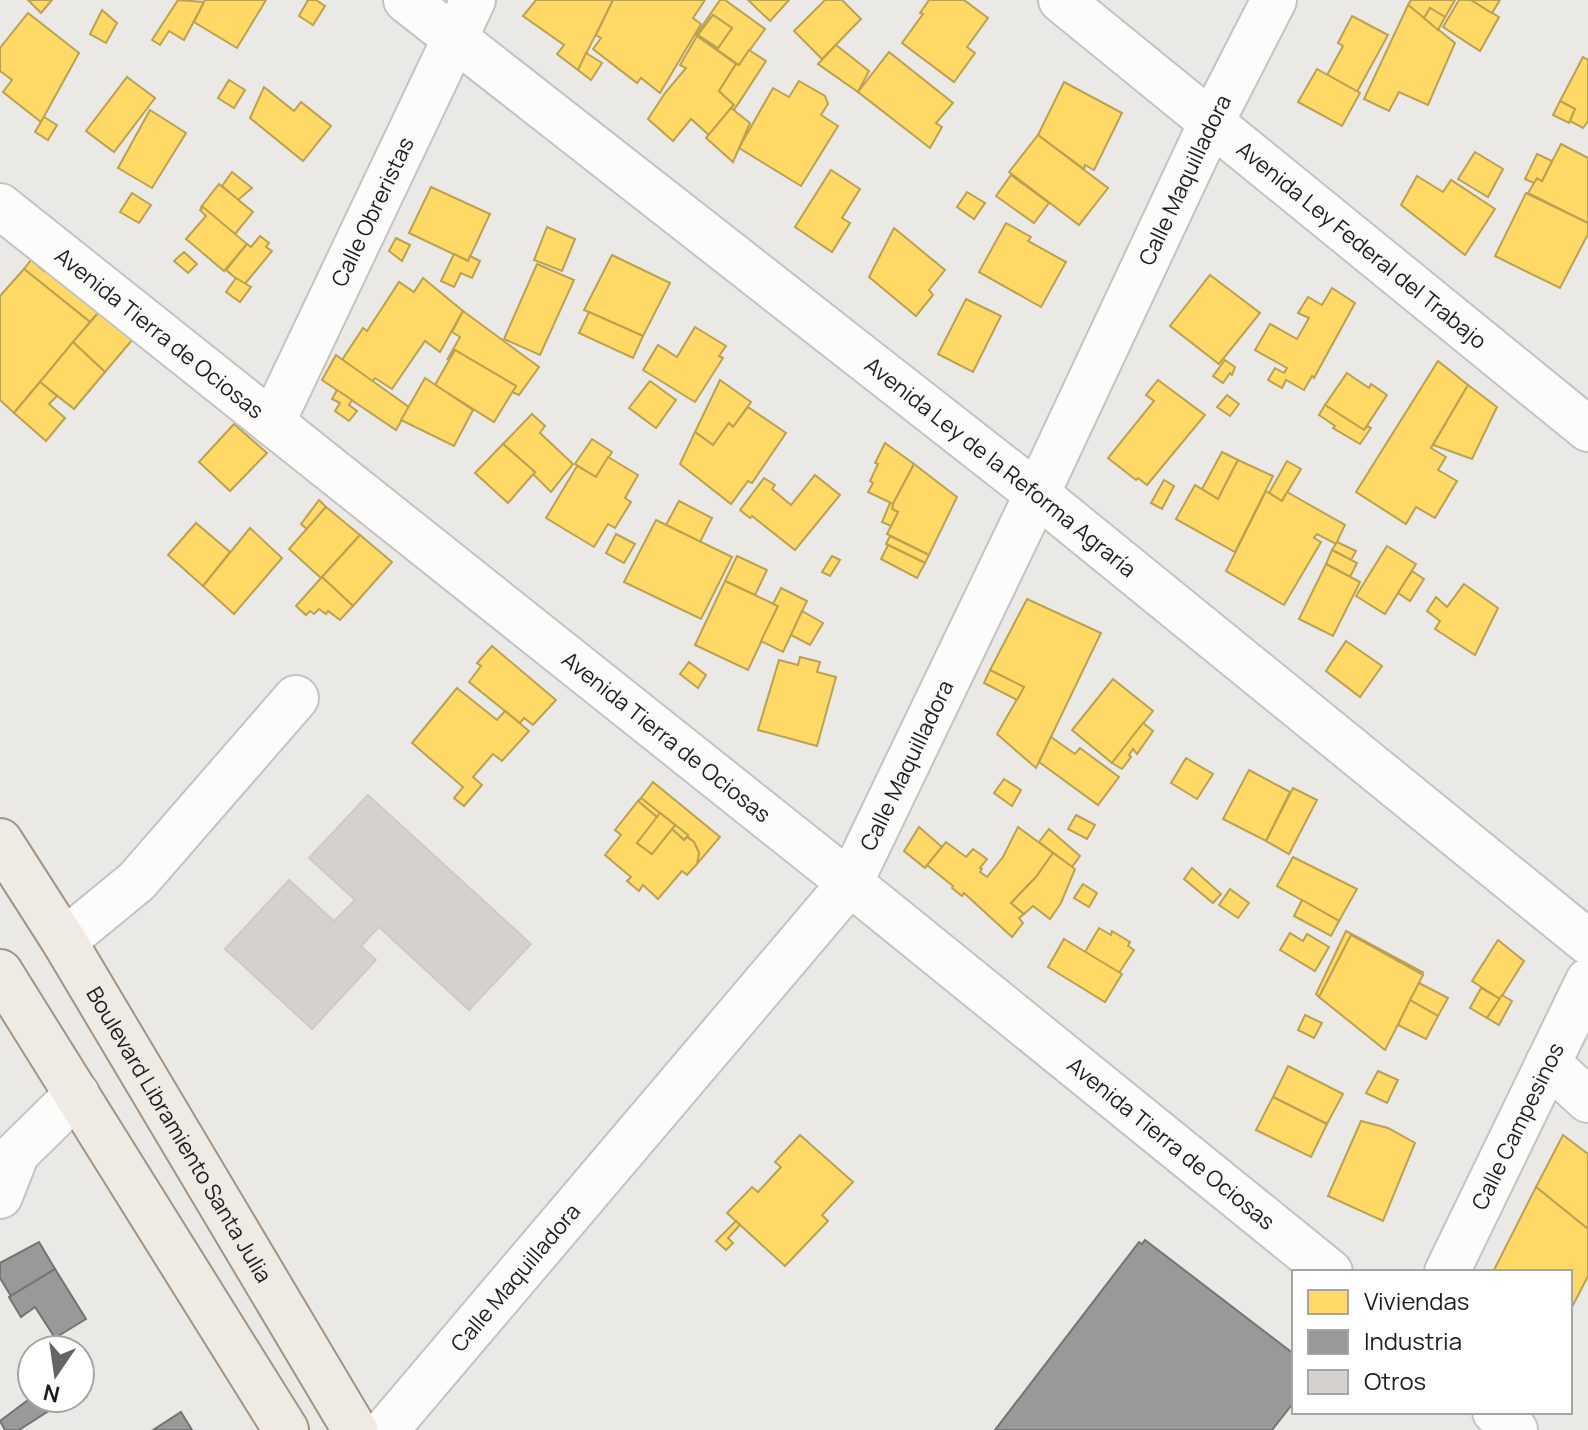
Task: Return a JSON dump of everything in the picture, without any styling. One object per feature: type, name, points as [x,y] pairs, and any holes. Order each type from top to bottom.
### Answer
[{"type":"main road","name":"Boulevard Libramiento Santa Julia","points":[[0,841],[64,941],[355,1430]]},
{"type":"main road","points":[[0,972],[286,1430]]},
{"type":"street","name":"Avenida Ley de la Reforma Agraría","points":[[406,0],[1037,494],[1588,942]]},
{"type":"street","name":"Calle Obreristas","points":[[272,423],[473,0]]},
{"type":"street","name":"Avenida Ley Federal del Trabajo","points":[[1061,0],[1588,429]]},
{"type":"street","name":"Calle Maquilladora","points":[[386,1430],[850,883],[1211,123],[1274,0]]},
{"type":"street","name":"Avenida Tierra de Ociosas","points":[[0,206],[850,883],[1328,1270]]},
{"type":"street","points":[[64,941],[137,881],[296,698]]},
{"type":"street","name":"Calle Campesinos","points":[[1448,1270],[1588,981]]},
{"type":"street","points":[[1548,1063],[1588,1100]]},
{"type":"street","points":[[0,1196],[17,1153],[77,1094]]},
{"type":"street","points":[[1471,1430],[1491,1414]]},
{"type":"street","points":[[1495,1414],[1515,1430]]},
{"type":"building: Viviendas","points":[[28,0],[52,0],[41,13]]},
{"type":"building: Viviendas","points":[[178,0],[204,2],[184,40],[169,31],[160,45],[152,40]]},
{"type":"building: Viviendas","points":[[205,0],[266,0],[237,48],[194,22]]},
{"type":"building: Viviendas","points":[[308,0],[316,0],[325,6],[313,25],[299,16]]},
{"type":"building: Viviendas","points":[[536,0],[613,0],[578,70],[557,54],[564,45],[523,16]]},
{"type":"building: Viviendas","points":[[613,0],[705,0],[693,18],[701,24],[660,93],[641,78],[637,83],[593,49],[601,38],[596,35]]},
{"type":"building: Viviendas","points":[[720,0],[725,0],[765,29],[739,65],[696,35]],"holes":[[[713,15],[732,28],[718,48],[698,35]]]},
{"type":"building: Viviendas","points":[[748,0],[789,0],[770,21]]},
{"type":"building: Viviendas","points":[[825,0],[842,0],[861,19],[822,59],[794,31]]},
{"type":"building: Viviendas","points":[[929,0],[964,0],[988,18],[967,47],[975,53],[954,82],[902,43]]},
{"type":"building: Viviendas","points":[[1411,0],[1455,0],[1445,17],[1430,8],[1424,18],[1408,5]]},
{"type":"building: Viviendas","points":[[1459,0],[1471,0],[1499,17],[1480,51],[1443,27]]},
{"type":"building: Viviendas","points":[[1471,0],[1500,0],[1492,13]]},
{"type":"building: Viviendas","points":[[1408,5],[1455,43],[1428,105],[1399,92],[1389,111],[1364,99]]},
{"type":"building: Viviendas","points":[[1430,8],[1445,17],[1438,30],[1424,18]]},
{"type":"building: Viviendas","points":[[102,10],[117,23],[106,43],[90,34]]},
{"type":"building: Viviendas","points":[[28,13],[79,53],[41,122],[3,92],[12,80],[0,71],[0,48]]},
{"type":"building: Viviendas","points":[[713,15],[732,28],[718,48],[698,35]]},
{"type":"building: Viviendas","points":[[1352,16],[1388,35],[1357,92],[1327,75],[1343,46],[1338,43]]},
{"type":"building: Viviendas","points":[[697,36],[736,64],[719,91],[734,105],[709,135],[691,119],[673,141],[648,119],[686,68],[680,65]]},
{"type":"building: Viviendas","points":[[836,45],[869,71],[858,92],[818,64]]},
{"type":"building: Viviendas","points":[[749,50],[766,61],[734,110],[731,108],[734,105],[719,91]]},
{"type":"building: Viviendas","points":[[889,52],[953,103],[936,123],[942,127],[930,148],[858,92]]},
{"type":"building: Viviendas","points":[[586,53],[602,63],[591,80],[578,70]]},
{"type":"building: Viviendas","points":[[1583,57],[1588,60],[1588,121],[1583,128],[1570,121],[1575,109],[1560,101]]},
{"type":"building: Viviendas","points":[[1317,69],[1360,93],[1342,126],[1298,102]]},
{"type":"building: Viviendas","points":[[127,77],[155,98],[114,152],[86,131]]},
{"type":"building: Viviendas","points":[[229,80],[245,90],[234,108],[218,98]]},
{"type":"building: Viviendas","points":[[799,81],[825,96],[828,104],[821,115],[838,126],[801,186],[739,148],[773,88],[789,97]]},
{"type":"building: Viviendas","points":[[1064,82],[1122,113],[1094,170],[1085,165],[1084,169],[1038,135]]},
{"type":"building: Viviendas","points":[[264,87],[294,111],[301,102],[331,126],[303,161],[250,118]]},
{"type":"building: Viviendas","points":[[1560,101],[1575,109],[1569,123],[1553,115]]},
{"type":"building: Viviendas","points":[[731,108],[750,123],[733,162],[706,138]]},
{"type":"building: Viviendas","points":[[150,110],[186,133],[152,188],[118,168]]},
{"type":"building: Viviendas","points":[[44,117],[57,125],[48,140],[35,132]]},
{"type":"building: Viviendas","points":[[1038,135],[1108,188],[1079,225],[1009,172]]},
{"type":"building: Viviendas","points":[[1561,144],[1588,158],[1588,223],[1528,193],[1537,178],[1542,181]]},
{"type":"building: Viviendas","points":[[1475,152],[1503,169],[1488,197],[1458,179]]},
{"type":"building: Viviendas","points":[[1537,154],[1552,161],[1542,181],[1537,178],[1534,183],[1525,179]]},
{"type":"building: Viviendas","points":[[831,170],[860,189],[842,218],[850,223],[832,252],[795,227]]},
{"type":"building: Viviendas","points":[[232,172],[252,188],[238,200],[222,186]]},
{"type":"building: Viviendas","points":[[1011,175],[1049,203],[1034,223],[996,196]]},
{"type":"building: Viviendas","points":[[1417,176],[1443,192],[1451,180],[1495,209],[1465,255],[1401,205]]},
{"type":"building: Viviendas","points":[[219,184],[253,212],[235,234],[201,207]]},
{"type":"building: Viviendas","points":[[431,187],[490,214],[468,261],[409,233]]},
{"type":"building: Viviendas","points":[[967,192],[985,203],[974,219],[957,207]]},
{"type":"building: Viviendas","points":[[132,193],[151,205],[139,223],[120,212]]},
{"type":"building: Viviendas","points":[[1526,193],[1588,223],[1588,234],[1560,288],[1495,256]]},
{"type":"building: Viviendas","points":[[203,207],[247,244],[224,271],[186,239],[206,216],[200,210]]},
{"type":"building: Viviendas","points":[[1006,223],[1031,237],[1028,241],[1066,262],[1041,307],[979,272]]},
{"type":"building: Viviendas","points":[[547,227],[575,239],[562,271],[534,260]]},
{"type":"building: Viviendas","points":[[894,228],[945,270],[929,290],[933,295],[916,316],[869,277]]},
{"type":"building: Viviendas","points":[[260,236],[269,243],[266,247],[272,251],[244,285],[226,270],[247,244],[251,247]]},
{"type":"building: Viviendas","points":[[396,238],[410,245],[402,261],[389,251]]},
{"type":"building: Viviendas","points":[[184,252],[197,264],[188,273],[174,261]]},
{"type":"building: Viviendas","points":[[454,254],[468,261],[470,256],[480,261],[472,278],[461,273],[454,287],[441,281]]},
{"type":"building: Viviendas","points":[[612,255],[670,283],[643,336],[584,310]]},
{"type":"building: Viviendas","points":[[31,260],[44,271],[53,261],[105,305],[90,322],[24,269]]},
{"type":"building: Viviendas","points":[[537,264],[574,280],[540,355],[504,339]]},
{"type":"building: Viviendas","points":[[24,269],[90,322],[14,413],[0,400],[0,296]]},
{"type":"building: Viviendas","points":[[1210,275],[1260,313],[1219,364],[1170,326]]},
{"type":"building: Viviendas","points":[[236,278],[251,287],[240,302],[226,292]]},
{"type":"building: Viviendas","points":[[423,278],[463,311],[440,352],[425,341],[392,389],[375,378],[372,382],[342,360],[363,328],[367,331],[399,282],[414,292]]},
{"type":"building: Viviendas","points":[[1332,288],[1355,303],[1314,378],[1312,376],[1304,390],[1286,380],[1282,388],[1268,380],[1275,368],[1284,373],[1287,368],[1255,350],[1270,324],[1297,339],[1309,318],[1298,313],[1308,297],[1322,305]]},
{"type":"building: Viviendas","points":[[966,299],[1001,316],[973,372],[938,354]]},
{"type":"building: Viviendas","points":[[105,305],[138,333],[105,372],[73,342]]},
{"type":"building: Viviendas","points":[[463,311],[539,367],[519,395],[512,392],[516,386],[455,350],[447,360],[460,337],[452,332]]},
{"type":"building: Viviendas","points":[[589,312],[643,336],[633,358],[579,333]]},
{"type":"building: Viviendas","points":[[695,327],[726,346],[719,356],[723,358],[695,402],[643,370],[658,345],[677,357]]},
{"type":"building: Viviendas","points":[[73,342],[105,372],[74,409],[40,382]]},
{"type":"building: Viviendas","points":[[455,350],[516,386],[494,422],[435,385]]},
{"type":"building: Viviendas","points":[[336,355],[409,407],[396,430],[322,380]]},
{"type":"building: Viviendas","points":[[1225,360],[1235,367],[1223,383],[1213,376]]},
{"type":"building: Viviendas","points":[[1438,361],[1468,385],[1431,448],[1446,457],[1438,470],[1457,481],[1435,518],[1416,507],[1406,524],[1356,492]]},
{"type":"building: Viviendas","points":[[1347,373],[1369,388],[1371,384],[1387,395],[1364,430],[1325,405]]},
{"type":"building: Viviendas","points":[[425,378],[473,410],[454,446],[401,420]]},
{"type":"building: Viviendas","points":[[720,380],[751,402],[733,427],[729,423],[713,445],[695,432]]},
{"type":"building: Viviendas","points":[[1158,380],[1205,415],[1147,485],[1108,458],[1154,401],[1146,395]]},
{"type":"building: Viviendas","points":[[650,381],[676,400],[656,428],[629,408]]},
{"type":"building: Viviendas","points":[[40,382],[57,396],[49,404],[65,418],[46,441],[14,413]]},
{"type":"building: Viviendas","points":[[1468,385],[1497,407],[1472,459],[1433,445]]},
{"type":"building: Viviendas","points":[[337,390],[352,400],[349,405],[357,411],[349,421],[335,411],[340,403],[332,399]]},
{"type":"building: Viviendas","points":[[1227,395],[1239,404],[1230,416],[1217,407]]},
{"type":"building: Viviendas","points":[[1325,405],[1364,430],[1367,426],[1371,428],[1360,444],[1333,428],[1335,426],[1319,415]]},
{"type":"building: Viviendas","points":[[748,407],[786,433],[752,483],[748,481],[731,504],[680,464],[695,432],[713,445],[729,423],[733,427]]},
{"type":"building: Viviendas","points":[[532,414],[545,426],[540,433],[573,464],[551,492],[533,474],[535,472],[503,444]]},
{"type":"building: Viviendas","points":[[234,424],[267,453],[230,491],[199,462]]},
{"type":"building: Viviendas","points":[[592,439],[612,452],[596,477],[575,464]]},
{"type":"building: Viviendas","points":[[885,443],[914,464],[893,504],[868,492],[878,464],[875,463]]},
{"type":"building: Viviendas","points":[[503,444],[535,472],[508,503],[475,473]]},
{"type":"building: Viviendas","points":[[1222,452],[1238,460],[1218,499],[1202,489]]},
{"type":"building: Viviendas","points":[[608,457],[638,475],[625,498],[631,502],[615,528],[608,524],[594,547],[546,518],[577,466],[596,477]]},
{"type":"building: Viviendas","points":[[1238,460],[1273,476],[1235,552],[1176,519],[1195,485],[1218,499]]},
{"type":"building: Viviendas","points":[[1287,461],[1301,469],[1282,501],[1269,493]]},
{"type":"building: Viviendas","points":[[914,464],[957,497],[929,555],[887,534],[898,512],[892,509],[893,504]]},
{"type":"building: Viviendas","points":[[815,475],[840,495],[795,550],[740,510],[764,478],[775,485],[772,489],[791,505]]},
{"type":"building: Viviendas","points":[[1164,480],[1174,486],[1162,509],[1151,503]]},
{"type":"building: Viviendas","points":[[1266,491],[1282,501],[1287,492],[1345,525],[1336,544],[1317,534],[1314,538],[1321,542],[1284,605],[1226,571]]},
{"type":"building: Viviendas","points":[[319,500],[326,507],[307,529],[301,524]]},
{"type":"building: Viviendas","points":[[679,501],[712,518],[700,542],[666,525]]},
{"type":"building: Viviendas","points":[[890,503],[893,504],[892,509],[898,512],[891,526],[882,522]]},
{"type":"building: Viviendas","points":[[326,507],[360,535],[321,578],[289,549]]},
{"type":"building: Viviendas","points":[[656,520],[732,557],[701,619],[624,582]]},
{"type":"building: Viviendas","points":[[196,523],[230,552],[203,586],[168,555]]},
{"type":"building: Viviendas","points":[[250,528],[282,558],[234,614],[203,586]]},
{"type":"building: Viviendas","points":[[616,534],[635,544],[624,563],[606,553]]},
{"type":"building: Viviendas","points":[[360,535],[392,562],[353,606],[322,577]]},
{"type":"building: Viviendas","points":[[890,536],[929,555],[925,563],[886,544]]},
{"type":"building: Viviendas","points":[[1337,542],[1356,551],[1351,560],[1332,550]]},
{"type":"building: Viviendas","points":[[888,545],[925,563],[917,578],[881,559]]},
{"type":"building: Viviendas","points":[[1387,546],[1416,564],[1385,614],[1356,596]]},
{"type":"building: Viviendas","points":[[1332,550],[1357,563],[1350,577],[1326,564]]},
{"type":"building: Viviendas","points":[[737,556],[767,570],[755,595],[725,581]]},
{"type":"building: Viviendas","points":[[832,556],[840,560],[830,576],[822,572]]},
{"type":"building: Viviendas","points":[[1326,564],[1360,582],[1333,636],[1299,619]]},
{"type":"building: Viviendas","points":[[1412,571],[1424,579],[1410,601],[1398,593]]},
{"type":"building: Viviendas","points":[[322,577],[353,606],[340,620],[328,611],[326,614],[319,609],[314,614],[310,611],[306,615],[296,606]]},
{"type":"building: Viviendas","points":[[725,581],[778,606],[748,670],[695,645]]},
{"type":"building: Viviendas","points":[[1464,584],[1498,608],[1475,655],[1435,629],[1440,621],[1427,611],[1436,597],[1447,607]]},
{"type":"building: Viviendas","points":[[781,588],[807,601],[783,652],[761,641],[778,606],[773,604]]},
{"type":"building: Viviendas","points":[[1027,599],[1101,633],[1036,768],[997,734],[1024,687],[990,670]]},
{"type":"building: Viviendas","points":[[802,611],[823,623],[810,645],[791,635]]},
{"type":"building: Viviendas","points":[[1346,641],[1382,666],[1360,697],[1326,671]]},
{"type":"building: Viviendas","points":[[492,646],[556,700],[533,725],[524,718],[520,723],[469,682],[481,666],[477,663]]},
{"type":"building: Viviendas","points":[[800,657],[820,662],[817,672],[836,677],[817,746],[758,730],[779,660],[798,665]]},
{"type":"building: Viviendas","points":[[689,662],[706,675],[698,688],[680,674]]},
{"type":"building: Viviendas","points":[[990,670],[1024,687],[1017,700],[984,683]]},
{"type":"building: Viviendas","points":[[1113,679],[1153,711],[1112,763],[1072,730]]},
{"type":"building: Viviendas","points":[[457,688],[497,720],[505,711],[529,731],[502,761],[493,754],[473,777],[482,785],[464,806],[454,798],[463,787],[412,743]]},
{"type":"building: Viviendas","points":[[1143,723],[1153,731],[1137,754],[1133,749],[1122,769],[1112,763]]},
{"type":"building: Viviendas","points":[[1051,737],[1075,754],[1080,748],[1119,777],[1098,805],[1039,762]]},
{"type":"building: Viviendas","points":[[1186,758],[1213,774],[1197,799],[1171,783]]},
{"type":"building: Viviendas","points":[[1249,770],[1290,792],[1266,841],[1223,819]]},
{"type":"building: Viviendas","points":[[1004,779],[1021,790],[1012,806],[994,793]]},
{"type":"building: Viviendas","points":[[653,782],[720,837],[697,864],[699,853],[694,842],[641,798]]},
{"type":"building: Viviendas","points":[[1293,788],[1317,800],[1289,854],[1266,841]]},
{"type":"building: Viviendas","points":[[641,798],[688,835],[684,840],[672,829],[675,825],[660,813],[658,818],[638,801]]},
{"type":"building: Viviendas","points":[[638,801],[658,818],[637,843],[652,854],[672,829],[684,840],[687,837],[694,842],[699,853],[697,864],[687,875],[682,871],[658,899],[643,885],[639,891],[627,881],[631,877],[605,855],[621,835],[615,830]]},
{"type":"building: Viviendas","points":[[660,813],[675,825],[652,854],[637,843]]},
{"type":"building: Viviendas","points":[[1076,815],[1095,825],[1087,839],[1068,829]]},
{"type":"building: Viviendas","points":[[919,827],[942,847],[925,868],[904,851]]},
{"type":"building: Viviendas","points":[[1018,827],[1053,853],[1036,877],[1011,903],[1024,914],[1019,918],[1023,923],[1012,937],[964,893],[962,896],[927,865],[946,842],[966,857],[973,849],[987,859],[980,872],[987,877],[1003,857]]},
{"type":"building: Viviendas","points":[[1049,829],[1080,856],[1072,867],[1039,842]]},
{"type":"building: Viviendas","points":[[1053,853],[1075,869],[1061,903],[1050,919],[1033,906],[1024,914],[1011,903],[1036,877]]},
{"type":"building: Viviendas","points":[[1293,857],[1357,889],[1339,921],[1277,886]]},
{"type":"building: Viviendas","points":[[1192,868],[1221,894],[1213,903],[1184,879]]},
{"type":"building: Viviendas","points":[[1083,884],[1097,893],[1089,907],[1074,898]]},
{"type":"building: Viviendas","points":[[1230,889],[1249,903],[1238,918],[1219,905]]},
{"type":"building: Viviendas","points":[[1302,900],[1339,921],[1331,936],[1294,916]]},
{"type":"building: Viviendas","points":[[1099,928],[1111,935],[1112,931],[1130,942],[1128,946],[1134,950],[1119,973],[1085,952]]},
{"type":"building: Viviendas","points":[[1346,931],[1424,973],[1351,935],[1319,997],[1316,994]]},
{"type":"building: Viviendas","points":[[1290,933],[1303,941],[1307,934],[1329,947],[1315,971],[1280,950]]},
{"type":"building: Viviendas","points":[[1351,935],[1423,975],[1385,1050],[1319,997]]},
{"type":"building: Viviendas","points":[[1064,939],[1122,974],[1105,1002],[1048,967]]},
{"type":"building: Viviendas","points":[[1498,940],[1524,961],[1500,999],[1472,981]]},
{"type":"building: Viviendas","points":[[1419,983],[1448,998],[1438,1016],[1410,1000]]},
{"type":"building: Viviendas","points":[[1481,988],[1500,999],[1487,1018],[1470,1008]]},
{"type":"building: Viviendas","points":[[1502,995],[1512,1001],[1499,1025],[1487,1018]]},
{"type":"building: Viviendas","points":[[1410,1000],[1438,1016],[1426,1039],[1398,1025]]},
{"type":"building: Viviendas","points":[[1305,1015],[1322,1023],[1314,1038],[1298,1030]]},
{"type":"building: Viviendas","points":[[1288,1066],[1343,1094],[1327,1124],[1273,1097]]},
{"type":"building: Viviendas","points":[[1378,1071],[1398,1080],[1387,1103],[1366,1093]]},
{"type":"building: Viviendas","points":[[1273,1097],[1327,1124],[1311,1157],[1256,1130]]},
{"type":"building: Viviendas","points":[[1361,1121],[1388,1128],[1415,1143],[1383,1221],[1328,1196]]},
{"type":"building: Viviendas","points":[[800,1135],[853,1182],[822,1215],[828,1221],[785,1266],[727,1213],[752,1187],[758,1192],[781,1167],[775,1162]]},
{"type":"building: Viviendas","points":[[1563,1135],[1588,1154],[1588,1229],[1536,1187]]},
{"type":"building: Viviendas","points":[[1536,1187],[1588,1229],[1588,1276],[1572,1307],[1572,1270],[1494,1270]]},
{"type":"building: Viviendas","points":[[736,1221],[740,1225],[728,1238],[733,1243],[726,1250],[716,1241]]},
{"type":"building: Industria","points":[[1145,1240],[1292,1352],[1292,1405],[1272,1430],[995,1430],[1139,1242],[1142,1244]]},
{"type":"building: Industria","points":[[39,1242],[55,1269],[11,1296],[0,1278],[0,1263]]},
{"type":"building: Industria","points":[[55,1269],[86,1319],[62,1334],[52,1334],[35,1307],[21,1317],[9,1297]]},
{"type":"building: Industria","points":[[16,1409],[16,1414],[44,1414],[19,1430],[5,1430],[0,1421]]},
{"type":"building: Industria","points":[[181,1412],[192,1430],[153,1430]]},
{"type":"building: Otros","points":[[368,795],[531,944],[469,1010],[379,927],[361,946],[376,960],[312,1029],[225,949],[289,880],[334,921],[355,900],[309,858]]}]
